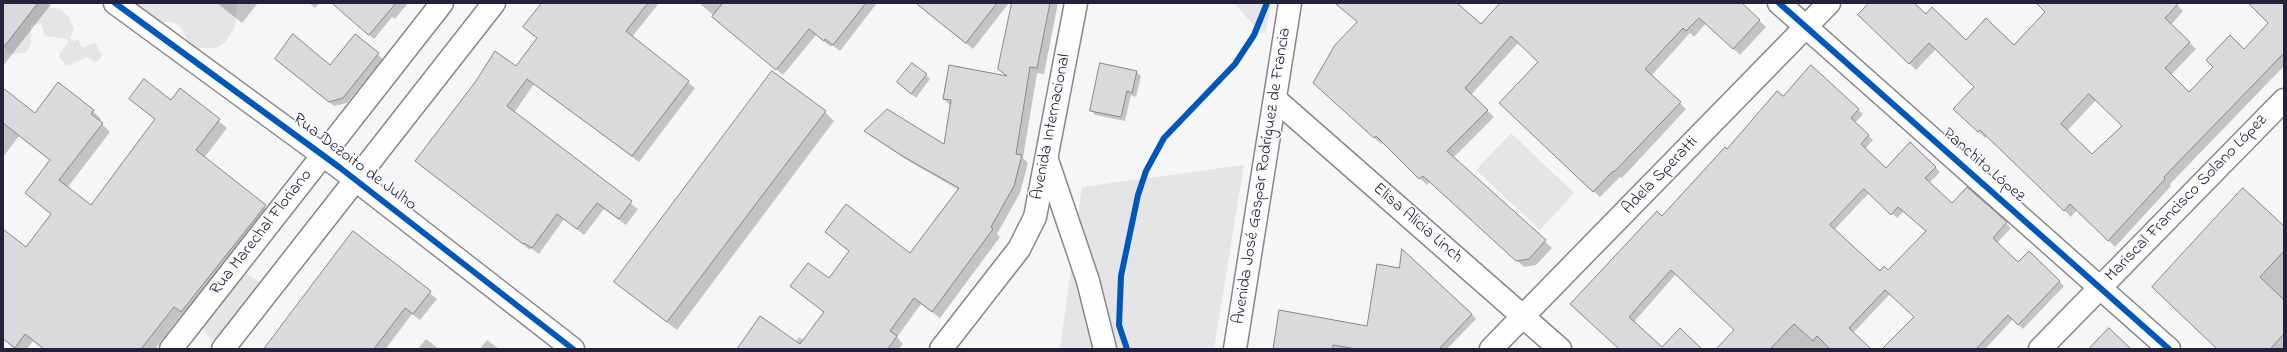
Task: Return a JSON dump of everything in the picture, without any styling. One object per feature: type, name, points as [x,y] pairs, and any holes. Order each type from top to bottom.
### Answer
[{"type":"street","name":"Rua Dezoito de Julho","points":[[116,3],[356,180],[573,349]]},
{"type":"street","name":"Rua Marechal Floriano","points":[[176,347],[322,155],[442,3]]},
{"type":"street","points":[[223,349],[494,3]]},
{"type":"street","name":"Avenida Internacional","points":[[941,349],[1019,249],[1035,217],[1076,3]]},
{"type":"street","name":"Avenida José Gaspar Rodríguez de Francia","points":[[1235,349],[1290,3]]},
{"type":"street","name":"Panchito López","points":[[1779,3],[2169,349]]},
{"type":"street","name":"Adela Speratti","points":[[1491,349],[1829,3]]},
{"type":"street","name":"Elisa Alicia Linch","points":[[1275,99],[1560,349]]},
{"type":"street","name":"Mariscal Francisco Solano López","points":[[2040,349],[2284,100]]},
{"type":"street","points":[[1047,160],[1088,281],[1105,349]]},
{"type":"shaded area","points":[[33,3],[47,3],[51,8],[60,9],[68,16],[74,29],[70,38],[74,41],[78,39],[82,48],[95,43],[102,55],[100,59],[96,62],[87,57],[70,65],[65,64],[59,57],[60,52],[67,44],[68,39],[45,36],[41,24],[31,25],[31,45],[25,53],[11,54],[7,52],[3,45]]},
{"type":"shaded area","points":[[136,3],[237,3],[235,26],[225,43],[216,48],[198,48],[189,43],[180,26],[172,22],[153,23],[138,13]]},
{"type":"shaded area","points":[[1234,3],[1271,3],[1266,31],[1261,33]]},
{"type":"shaded area","points":[[1511,133],[1574,193],[1540,230],[1476,170]]},
{"type":"shaded area","points":[[1244,165],[1214,349],[1060,349],[1082,187]]},
{"type":"shaded area","points":[[245,273],[257,280],[268,297],[219,344],[211,339],[201,327]]},
{"type":"building","points":[[3,3],[38,3],[3,48]]},
{"type":"building","points":[[332,3],[396,3],[369,35]]},
{"type":"building","points":[[542,3],[648,3],[626,31],[689,81],[632,156],[527,79],[507,106],[632,201],[619,219],[597,203],[577,229],[557,214],[532,248],[524,243],[523,244],[415,161],[476,81],[495,51],[516,66],[537,38],[523,27]]},
{"type":"building","points":[[723,3],[866,3],[833,45],[825,39],[824,41],[809,29],[776,70],[712,17]]},
{"type":"building","points":[[916,3],[997,3],[966,43]]},
{"type":"building","points":[[1012,3],[1050,3],[1037,68],[1030,67],[1016,154],[1022,155],[1014,186],[991,227],[993,229],[932,312],[914,298],[890,331],[897,336],[888,349],[737,349],[760,316],[800,344],[824,312],[790,286],[808,263],[829,278],[849,251],[825,232],[846,204],[910,253],[959,188],[904,157],[864,131],[887,109],[944,144],[951,100],[943,99],[949,65],[1007,76],[998,69]]},
{"type":"building","points":[[1335,3],[1457,3],[1481,24],[1500,3],[1742,3],[1760,20],[1733,49],[1699,18],[1686,31],[1683,28],[1645,69],[1681,102],[1593,192],[1499,103],[1538,62],[1511,36],[1465,88],[1488,110],[1447,151],[1546,240],[1529,259],[1516,261],[1423,176],[1419,179],[1376,136],[1374,138],[1313,83],[1335,45],[1357,22]]},
{"type":"building","points":[[1869,3],[1914,3],[1926,14],[1932,7],[1966,40],[1986,18],[2014,45],[2045,12],[2036,3],[2179,3],[2165,18],[2190,42],[2165,68],[2189,92],[2213,67],[2206,60],[2230,35],[2244,49],[2268,23],[2248,3],[2284,3],[2284,53],[2164,177],[2165,179],[2108,241],[2070,204],[2064,211],[1980,130],[1978,132],[1953,109],[1974,87],[1929,43],[1909,64],[1858,15]],"holes":[[[2089,94],[2122,126],[2092,154],[2061,124]]]},
{"type":"building","points":[[293,34],[330,65],[355,34],[379,53],[343,98],[329,102],[275,59]]},
{"type":"building","points":[[912,63],[927,74],[911,94],[897,82]]},
{"type":"building","points":[[1100,63],[1137,71],[1132,93],[1127,91],[1121,117],[1090,111]]},
{"type":"building","points":[[1811,65],[1859,109],[1851,118],[1869,135],[1861,144],[1886,168],[1910,142],[1936,167],[1925,178],[1952,203],[1967,187],[2007,222],[1993,238],[2018,262],[2029,251],[2060,281],[2018,325],[2008,315],[1976,349],[1882,349],[1914,317],[1885,290],[1849,328],[1871,349],[1830,349],[1817,336],[1813,341],[1794,324],[1770,349],[1716,349],[1734,330],[1671,270],[1629,317],[1662,347],[1680,328],[1702,349],[1619,349],[1570,304],[1657,211],[1662,216],[1725,147],[1727,149],[1777,91],[1783,96]],"holes":[[[1864,189],[1891,215],[1898,207],[1926,231],[1888,270],[1884,266],[1880,271],[1830,225]]]},
{"type":"building","points":[[772,71],[826,111],[667,322],[614,282]]},
{"type":"building","points":[[144,79],[171,100],[180,88],[220,119],[196,150],[266,205],[181,312],[174,307],[141,349],[44,349],[25,334],[15,348],[3,339],[3,229],[26,247],[51,214],[25,193],[50,160],[3,123],[3,88],[35,113],[58,82],[94,110],[91,114],[103,123],[59,180],[91,205],[155,119],[129,99]]},
{"type":"building","points":[[2243,188],[2284,226],[2284,251],[2260,277],[2284,300],[2284,334],[2270,349],[2217,349],[2152,287]]},
{"type":"building","points":[[353,231],[431,291],[413,314],[405,308],[374,349],[264,349]]},
{"type":"building","points":[[1402,249],[1472,314],[1439,349],[1356,349],[1333,345],[1332,349],[1273,349],[1279,310],[1367,326],[1377,264],[1399,268]]},
{"type":"building","points":[[2109,328],[2131,349],[2089,349]]},
{"type":"cycle path","points":[[115,3],[339,167],[573,349]]},
{"type":"cycle path","points":[[1127,349],[1119,325],[1121,276],[1138,195],[1146,171],[1164,138],[1235,64],[1254,35],[1267,3]]},
{"type":"cycle path","points":[[1779,3],[2169,349]]}]
